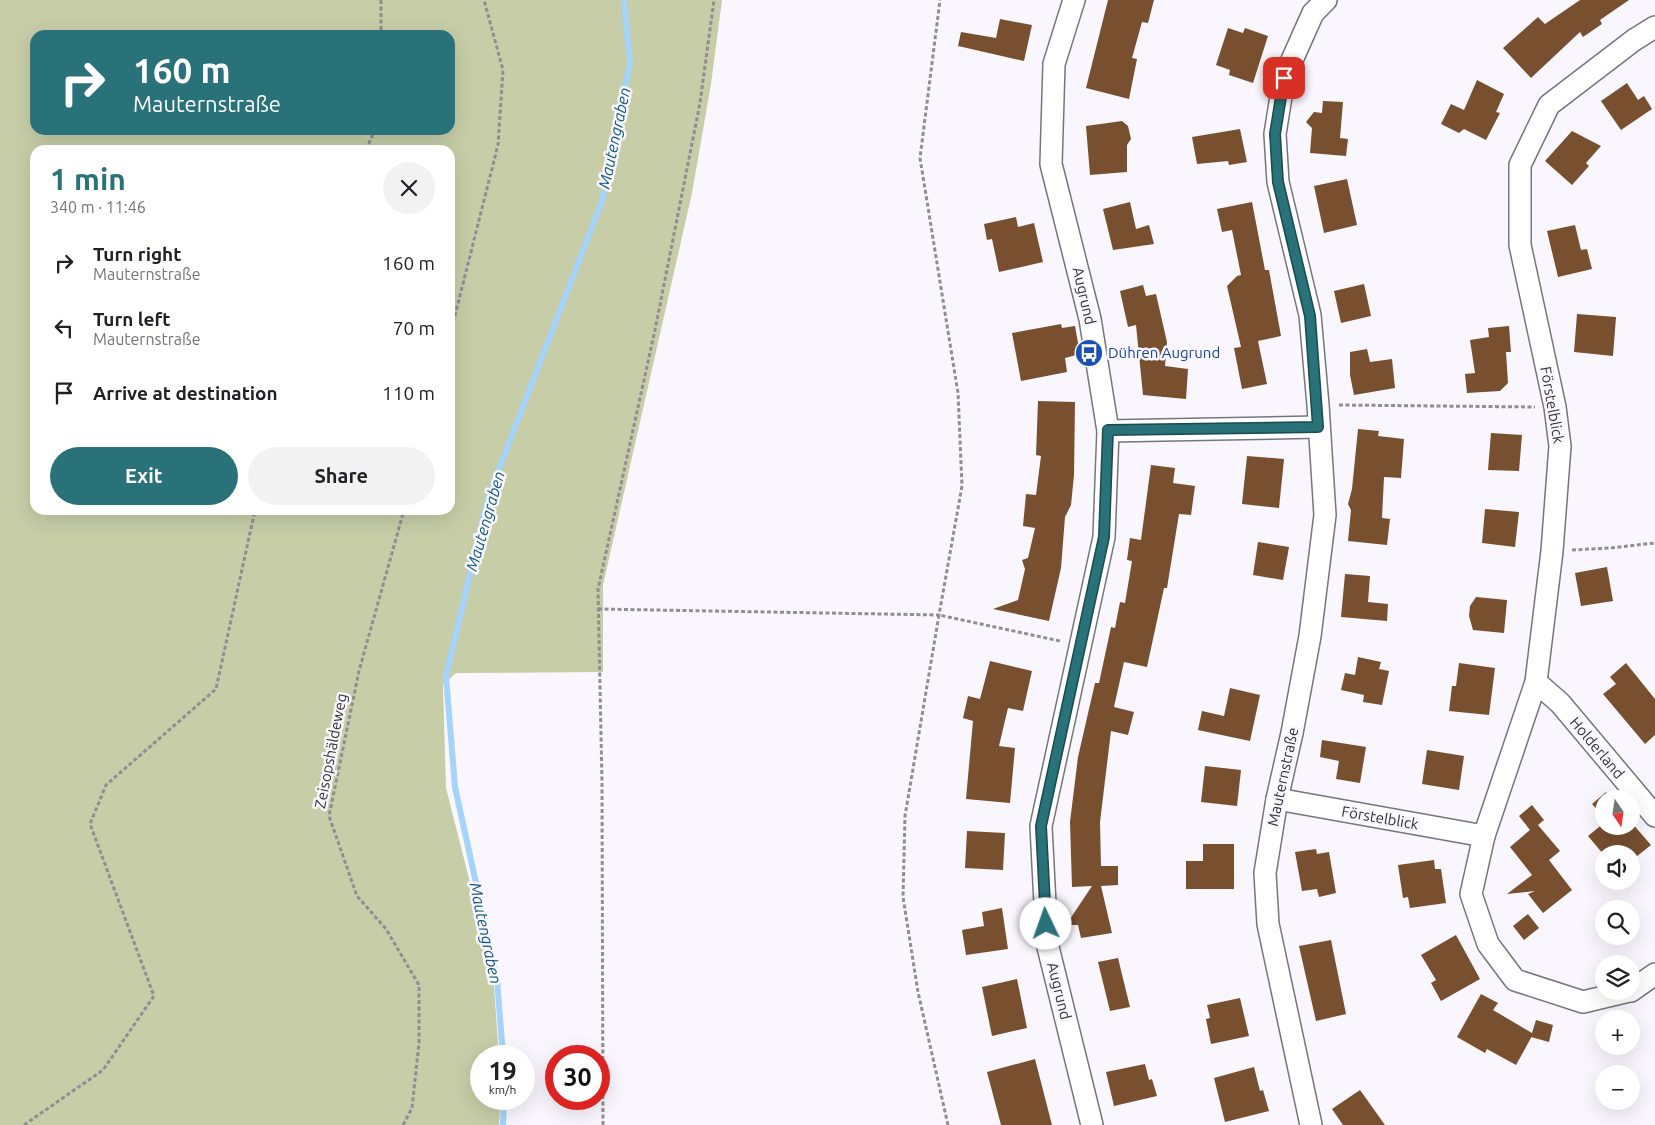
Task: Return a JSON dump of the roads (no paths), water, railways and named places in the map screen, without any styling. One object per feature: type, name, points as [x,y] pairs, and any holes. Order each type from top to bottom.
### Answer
[{"type":"street","name":"Augrund","points":[[1074,0],[1054,64],[1051,164],[1090,319],[1108,430],[1104,537],[1041,826],[1047,943],[1092,1125]]},
{"type":"street","name":"Mauternstraße","points":[[1311,1125],[1268,924],[1265,874],[1277,799],[1292,733],[1310,636],[1325,515],[1310,316],[1278,182],[1275,134],[1284,78],[1313,13],[1326,0]]},
{"type":"street","name":"Förstelblick","points":[[1595,999],[1583,1002],[1515,980],[1488,944],[1471,894],[1484,836],[1536,682],[1552,550],[1560,446],[1555,407],[1520,244],[1520,165],[1549,104],[1634,40],[1655,27]]},
{"type":"street","points":[[1108,430],[1318,427]]},
{"type":"street","name":"Holderland","points":[[1536,682],[1560,703],[1655,816]]},
{"type":"street","name":"Förstelblick","points":[[1277,799],[1484,836]]},
{"type":"street","name":"Förstelblick","points":[[1640,984],[1655,974]]},
{"type":"waterway","name":"Mautengraben","points":[[502,1045],[497,979],[455,787],[446,676],[488,498],[602,201],[630,63],[624,0]]},
{"type":"waterway","name":"Mautengraben","points":[[503,1125],[504,1110]]},
{"type":"place","name":"Dühren Augrund","points":[[1089,353]]}]
